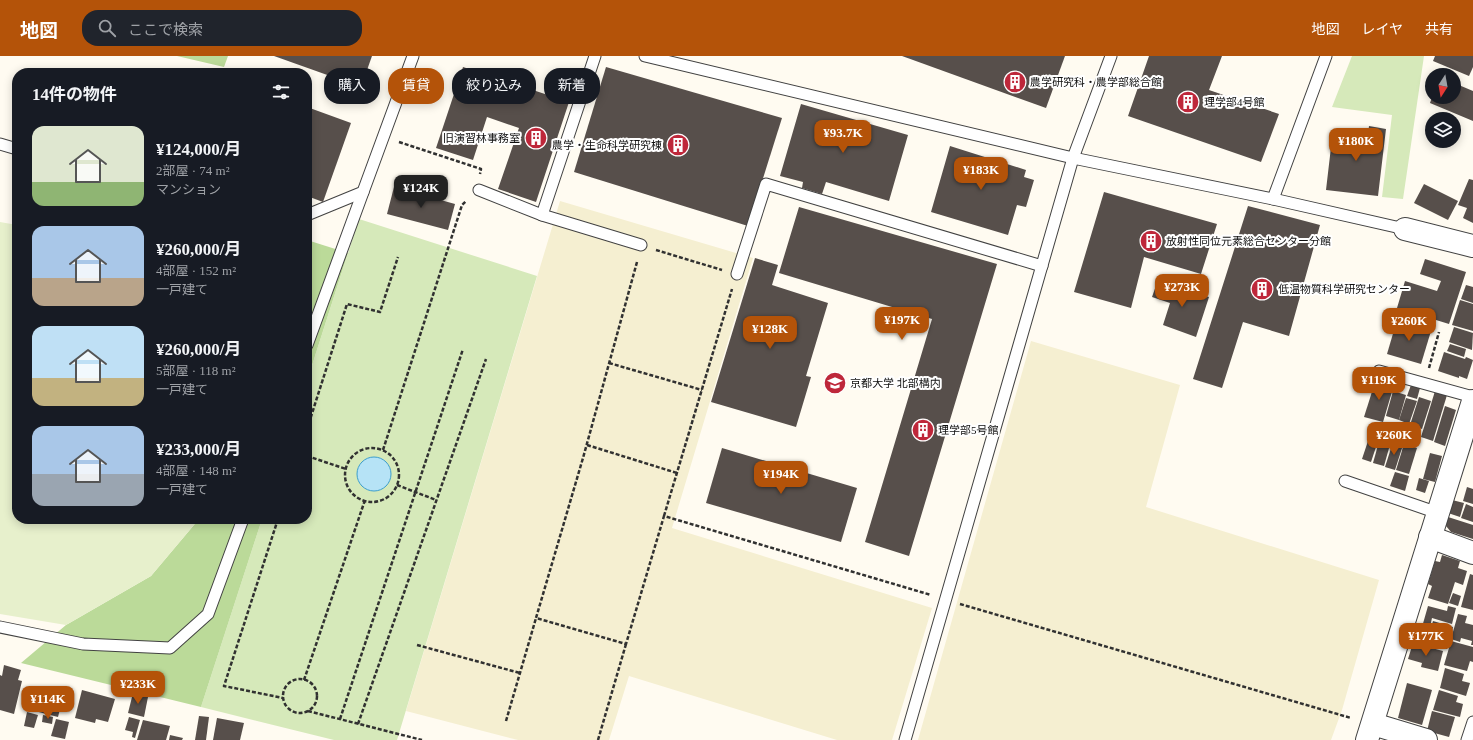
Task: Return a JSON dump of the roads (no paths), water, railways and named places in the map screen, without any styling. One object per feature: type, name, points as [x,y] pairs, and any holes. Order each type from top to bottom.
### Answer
[{"type":"street","points":[[1405,229],[1473,246]]},
{"type":"street","points":[[1426,740],[1370,732],[1473,401]]},
{"type":"street","points":[[1430,537],[1473,553]]},
{"type":"lane","points":[[312,331],[414,56]]},
{"type":"lane","points":[[542,215],[595,56]]},
{"type":"lane","points":[[645,56],[1073,158],[1273,198],[1405,229]]},
{"type":"lane","points":[[905,740],[1073,158],[1111,56]]},
{"type":"lane","points":[[1273,198],[1326,56]]},
{"type":"lane","points":[[0,144],[12,148]]},
{"type":"lane","points":[[737,274],[766,184],[1042,266]]},
{"type":"lane","points":[[479,190],[542,215],[641,245]]},
{"type":"lane","points":[[312,213],[363,192]]},
{"type":"lane","points":[[1379,371],[1473,397]]},
{"type":"lane","points":[[1345,481],[1438,513]]},
{"type":"lane","points":[[0,627],[83,644],[170,648],[208,614],[241,524]]},
{"type":"lane","points":[[1468,740],[1473,722]]},
{"type":"water","points":[[374,457],[386,462],[391,474],[386,486],[374,491],[362,486],[357,474],[362,462]]},
{"type":"place","name":"農学研究科・農学部総合館","points":[[1015,82]]},
{"type":"place","name":"理学部4号館","points":[[1188,102]]},
{"type":"place","name":"旧演習林事務室","points":[[536,138]]},
{"type":"place","name":"農学・生命科学研究棟","points":[[678,145]]},
{"type":"place","name":"放射性同位元素総合センター分館","points":[[1151,241]]},
{"type":"place","name":"低温物質科学研究センター","points":[[1262,289]]},
{"type":"place","name":"京都大学 北部構内","points":[[835,383]]},
{"type":"place","name":"理学部5号館","points":[[923,430]]}]
